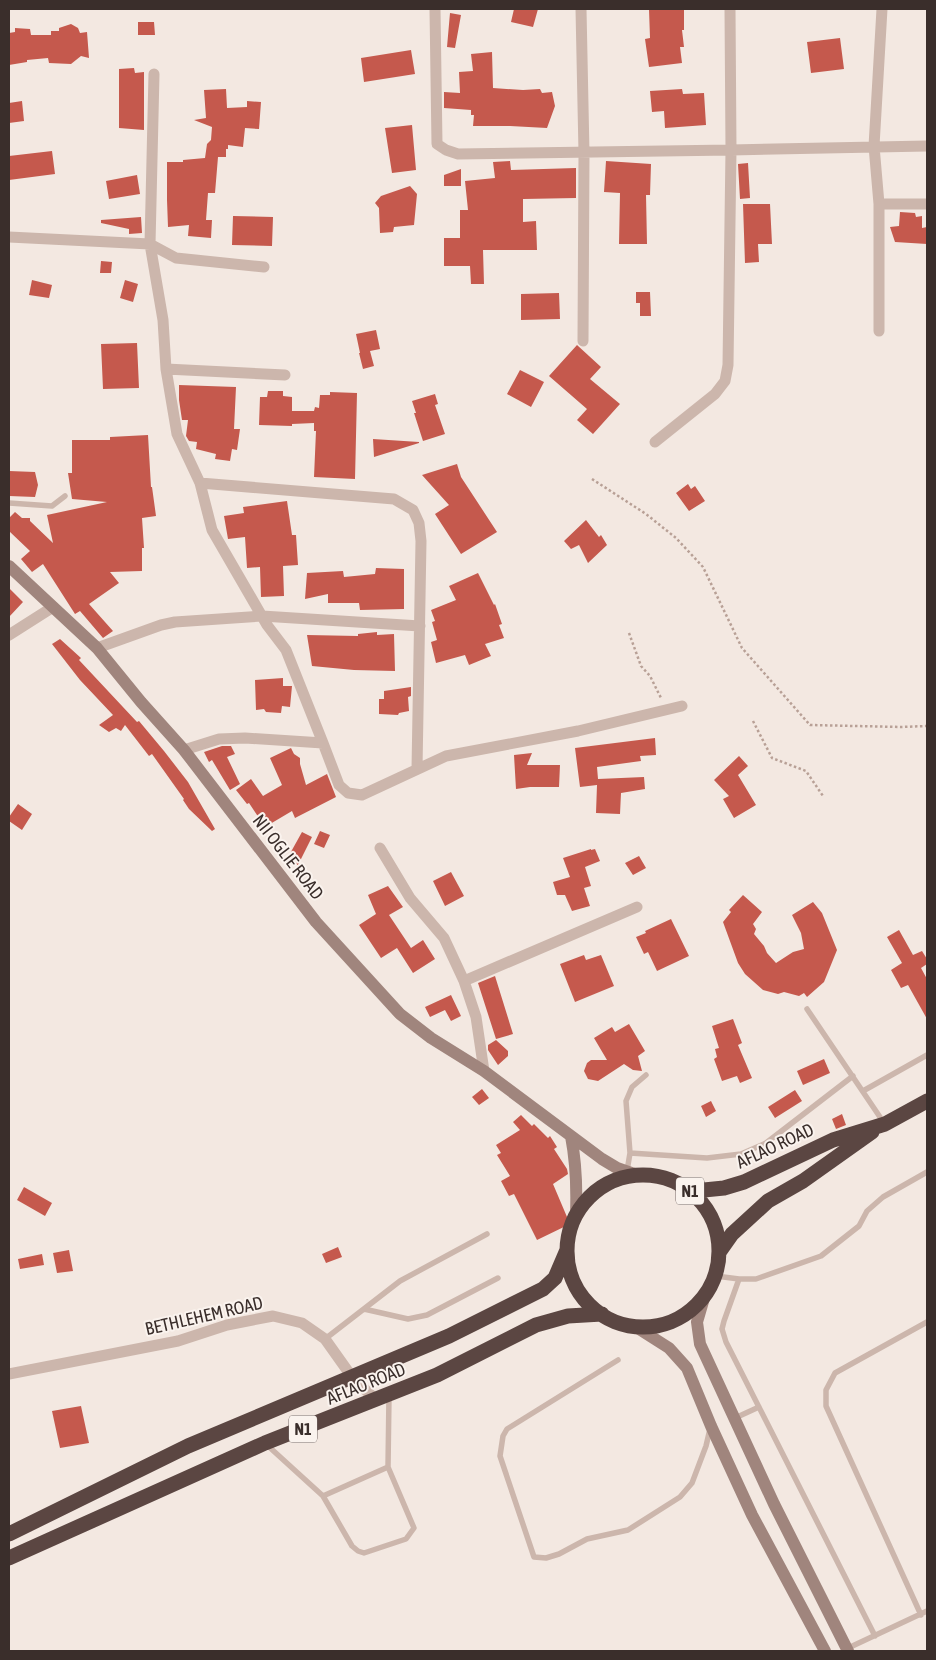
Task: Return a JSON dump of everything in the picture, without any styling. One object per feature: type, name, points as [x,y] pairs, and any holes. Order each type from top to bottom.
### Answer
[{"type":"highway","name":"AFLAO ROAD","points":[[720,1251],[732,1234],[768,1201],[803,1181],[882,1125],[927,1101]]},
{"type":"highway","name":"AFLAO ROAD","points":[[685,1187],[704,1190],[744,1182],[833,1140],[882,1125]]},
{"type":"highway","name":"N1","points":[[632,1173],[662,1177],[685,1187],[704,1204],[716,1226],[720,1251],[716,1276],[704,1298],[695,1307],[662,1325],[636,1327],[613,1320],[602,1314],[583,1297],[571,1275],[567,1250],[571,1226],[576,1214],[592,1194],[613,1181],[632,1173]]},
{"type":"highway","name":"AFLAO ROAD","points":[[9,1534],[188,1446],[449,1336],[543,1288],[555,1278],[567,1250]]},
{"type":"highway","name":"AFLAO ROAD","points":[[9,1558],[265,1443],[437,1375],[536,1326],[568,1316],[602,1314]]},
{"type":"street","points":[[435,9],[437,144],[446,150],[458,154],[927,146]]},
{"type":"street","points":[[581,9],[584,153],[583,341]]},
{"type":"street","points":[[655,442],[715,394],[725,380],[728,365],[731,150],[730,9]]},
{"type":"street","points":[[878,331],[878,204],[874,146],[882,9]]},
{"type":"street","points":[[154,74],[150,244],[163,320],[166,369],[177,434],[200,483],[212,530],[262,616],[286,650],[324,742],[339,785],[348,793],[362,795],[446,756],[578,731],[682,706]]},
{"type":"street","points":[[878,204],[927,204]]},
{"type":"street","points":[[9,236],[150,244],[176,258],[264,267]]},
{"type":"street","points":[[166,369],[285,375]]},
{"type":"street","points":[[200,483],[394,499],[413,510],[419,523],[422,541],[417,769]]},
{"type":"street","name":"NII OGLIE ROAD","points":[[9,566],[97,648],[141,702],[184,750],[316,922],[400,1014],[431,1038],[484,1071],[602,1159],[632,1173]]},
{"type":"street","points":[[9,635],[54,607]]},
{"type":"street","points":[[97,648],[161,625],[176,622],[262,616],[420,626]]},
{"type":"street","points":[[184,750],[219,739],[245,738],[324,742]]},
{"type":"street","points":[[380,848],[410,898],[444,938],[464,981],[476,1017],[484,1071]]},
{"type":"street","points":[[464,981],[637,907]]},
{"type":"street","points":[[571,1136],[577,1179],[576,1214]]},
{"type":"street","points":[[704,1298],[697,1322],[700,1344],[774,1504],[845,1650]]},
{"type":"street","name":"BETHLEHEM ROAD","points":[[9,1374],[178,1341],[227,1325],[273,1316],[302,1324],[325,1340],[352,1377],[382,1398]]},
{"type":"street","points":[[636,1327],[668,1348],[687,1368],[711,1426],[752,1514],[825,1651]]},
{"type":"lane","points":[[9,503],[52,506],[65,496]]},
{"type":"lane","points":[[807,1009],[863,1091],[882,1125]]},
{"type":"lane","points":[[863,1091],[927,1055]]},
{"type":"lane","points":[[632,1173],[626,1101],[632,1086],[646,1075]]},
{"type":"lane","points":[[630,1152],[707,1158],[741,1154],[766,1143],[853,1076]]},
{"type":"lane","points":[[716,1276],[756,1279],[820,1256],[860,1226],[867,1211],[882,1198],[927,1172]]},
{"type":"lane","points":[[325,1340],[400,1281],[487,1234]]},
{"type":"lane","points":[[364,1309],[408,1319],[427,1315],[498,1278]]},
{"type":"lane","points":[[739,1279],[722,1329],[726,1342],[875,1636]]},
{"type":"lane","points":[[921,1614],[826,1406],[826,1390],[835,1373],[927,1322]]},
{"type":"lane","points":[[618,1360],[507,1429],[503,1436],[500,1456],[534,1557],[546,1558],[559,1554],[587,1539],[628,1530],[680,1497],[692,1483],[706,1446],[711,1426]]},
{"type":"lane","points":[[265,1443],[323,1496],[352,1546],[358,1551],[364,1553],[406,1539],[414,1528],[388,1466],[382,1398]]},
{"type":"lane","points":[[735,1418],[759,1407]]},
{"type":"lane","points":[[323,1496],[388,1466]]},
{"type":"lane","points":[[845,1650],[927,1611]]},
{"type":"path","points":[[592,480],[646,514],[676,538],[703,568],[742,648],[810,725],[927,726]]},
{"type":"path","points":[[629,633],[641,666],[650,676],[670,710]]},
{"type":"path","points":[[753,721],[772,758],[806,771],[823,796]]},
{"type":"building","points":[[514,9],[538,9],[533,27],[511,22]]},
{"type":"building","points":[[649,9],[684,9],[684,30],[682,30],[684,47],[680,47],[682,63],[649,67],[645,39],[650,38]]},
{"type":"building","points":[[450,13],[461,15],[455,48],[447,47]]},
{"type":"building","points":[[138,22],[154,22],[155,35],[138,35]]},
{"type":"building","points":[[71,24],[78,28],[80,33],[87,32],[89,58],[81,56],[71,64],[49,63],[48,58],[27,60],[27,62],[9,65],[9,33],[15,32],[15,28],[30,29],[31,35],[51,35],[51,31],[59,31],[59,28]]},
{"type":"building","points":[[840,38],[844,69],[811,73],[807,42]]},
{"type":"building","points":[[411,50],[415,74],[364,82],[361,58]]},
{"type":"building","points":[[492,52],[493,88],[540,89],[542,93],[552,92],[555,106],[547,128],[473,126],[474,115],[471,115],[471,110],[444,108],[444,92],[460,93],[459,72],[473,71],[471,54]]},
{"type":"building","points":[[134,68],[135,73],[144,72],[144,130],[119,128],[119,69]]},
{"type":"building","points":[[226,89],[227,108],[247,107],[247,101],[261,102],[259,129],[245,128],[243,147],[228,145],[226,157],[218,157],[215,193],[208,193],[206,220],[212,220],[211,238],[188,236],[189,225],[168,227],[167,162],[183,162],[183,160],[205,158],[207,144],[211,140],[212,127],[194,120],[206,118],[204,90]]},
{"type":"building","points":[[682,89],[683,94],[704,93],[706,125],[665,128],[664,111],[652,112],[650,91]]},
{"type":"building","points":[[22,101],[24,121],[9,123],[9,103]]},
{"type":"building","points":[[412,125],[416,170],[392,173],[385,128]]},
{"type":"building","points":[[52,151],[55,174],[9,180],[9,156]]},
{"type":"building","points":[[510,161],[511,170],[576,168],[576,198],[523,199],[523,222],[536,221],[537,250],[483,250],[484,284],[471,284],[470,266],[444,266],[444,238],[460,238],[460,210],[468,210],[465,181],[495,178],[493,162]]},
{"type":"building","points":[[606,161],[651,164],[650,195],[646,195],[647,244],[619,244],[620,193],[604,192]]},
{"type":"building","points":[[748,163],[750,198],[740,199],[738,164]]},
{"type":"building","points":[[461,169],[461,186],[444,186],[444,175]]},
{"type":"building","points":[[137,175],[140,194],[109,199],[106,181]]},
{"type":"building","points":[[410,186],[417,194],[414,225],[394,227],[393,232],[380,233],[379,208],[375,203],[381,196]]},
{"type":"building","points":[[743,204],[770,204],[772,244],[758,244],[759,262],[745,263]]},
{"type":"building","points":[[900,212],[915,213],[916,217],[922,216],[922,228],[927,227],[927,244],[895,242],[890,227],[899,226]]},
{"type":"building","points":[[233,216],[273,217],[272,246],[232,245]]},
{"type":"building","points":[[141,217],[142,233],[129,234],[129,229],[101,223],[101,220]]},
{"type":"building","points":[[101,261],[112,262],[111,273],[100,273]]},
{"type":"building","points":[[32,280],[52,285],[49,298],[29,295]]},
{"type":"building","points":[[125,280],[138,284],[133,302],[120,298]]},
{"type":"building","points":[[636,292],[650,292],[651,316],[640,316],[640,303],[636,303]]},
{"type":"building","points":[[559,293],[560,319],[521,320],[521,294]]},
{"type":"building","points":[[376,330],[380,349],[370,351],[374,366],[363,369],[356,334]]},
{"type":"building","points":[[137,343],[139,388],[103,389],[101,344]]},
{"type":"building","points":[[577,345],[601,367],[590,379],[620,404],[593,434],[577,420],[587,409],[549,376]]},
{"type":"building","points":[[520,370],[544,382],[531,407],[507,394]]},
{"type":"building","points":[[179,385],[236,387],[234,429],[240,429],[237,450],[232,449],[230,461],[215,459],[216,454],[196,449],[197,442],[189,441],[186,436],[188,420],[182,420]]},
{"type":"building","points":[[268,391],[283,391],[283,396],[292,397],[292,411],[314,411],[315,407],[319,408],[320,395],[330,395],[330,392],[357,393],[355,479],[314,477],[316,431],[314,431],[314,423],[292,424],[292,426],[259,425],[260,397],[267,397]]},
{"type":"building","points":[[435,394],[438,404],[435,405],[445,434],[423,441],[412,401]]},
{"type":"building","points":[[148,435],[151,487],[156,516],[142,518],[144,548],[142,548],[142,571],[110,572],[119,583],[89,604],[113,631],[103,638],[80,611],[75,614],[43,564],[32,572],[21,559],[30,551],[9,531],[9,518],[15,512],[22,518],[30,518],[30,521],[53,543],[47,515],[107,502],[72,499],[68,473],[72,473],[72,440],[110,440],[110,437]]},
{"type":"building","points":[[373,439],[419,442],[419,443],[374,457]]},
{"type":"building","points":[[457,464],[461,477],[497,532],[461,554],[435,514],[449,505],[422,475]]},
{"type":"building","points":[[9,471],[35,472],[38,485],[35,497],[9,496]]},
{"type":"building","points":[[688,484],[691,489],[695,486],[705,501],[689,511],[676,493]]},
{"type":"building","points":[[287,501],[292,535],[296,535],[298,565],[283,566],[284,596],[261,597],[260,567],[247,568],[245,537],[228,539],[224,516],[244,513],[243,507]]},
{"type":"building","points":[[586,520],[599,537],[601,535],[607,545],[588,563],[579,545],[571,549],[564,541]]},
{"type":"building","points":[[376,568],[404,569],[404,609],[360,610],[359,603],[328,603],[328,594],[305,599],[307,573],[343,571],[344,577],[375,574]]},
{"type":"building","points":[[478,573],[495,604],[502,624],[499,625],[504,638],[485,644],[491,656],[469,665],[465,655],[436,663],[431,642],[437,640],[432,622],[435,621],[431,610],[456,600],[449,586]]},
{"type":"building","points":[[9,588],[23,602],[9,617]]},
{"type":"building","points":[[377,632],[377,635],[394,634],[395,671],[312,666],[307,635],[358,636],[358,634]]},
{"type":"building","points":[[60,639],[81,658],[79,660],[137,722],[139,721],[164,751],[188,782],[215,829],[212,831],[189,809],[152,754],[149,756],[125,725],[121,731],[116,728],[109,732],[99,725],[113,715],[80,680],[52,644]]},
{"type":"building","points":[[283,678],[283,686],[292,686],[290,707],[282,706],[281,713],[266,712],[264,709],[256,710],[255,680]]},
{"type":"building","points":[[411,687],[411,696],[408,697],[409,711],[399,713],[398,715],[379,714],[379,699],[384,699],[384,691]]},
{"type":"building","points":[[655,738],[656,755],[640,756],[641,761],[597,767],[598,779],[644,777],[645,789],[621,793],[620,814],[596,813],[597,785],[580,787],[575,748]]},
{"type":"building","points":[[222,746],[231,746],[235,754],[227,757],[240,784],[230,790],[212,760],[209,762],[204,752]]},
{"type":"building","points":[[291,748],[294,754],[300,758],[306,785],[327,774],[336,797],[295,818],[292,811],[265,827],[249,803],[247,804],[236,790],[251,779],[263,796],[282,785],[270,758]]},
{"type":"building","points":[[532,753],[527,765],[560,765],[559,787],[516,789],[514,755]]},
{"type":"building","points":[[739,756],[748,766],[738,775],[756,805],[734,818],[723,799],[729,796],[714,780]]},
{"type":"building","points":[[18,804],[32,814],[22,830],[9,821],[9,817]]},
{"type":"building","points":[[320,831],[330,835],[324,848],[314,844]]},
{"type":"building","points":[[302,832],[312,837],[298,865],[287,859]]},
{"type":"building","points":[[595,849],[600,861],[585,867],[591,886],[584,888],[590,906],[572,911],[565,895],[557,895],[553,882],[570,877],[563,858]]},
{"type":"building","points":[[639,856],[646,868],[633,875],[625,863]]},
{"type":"building","points":[[451,872],[464,896],[445,906],[433,881]]},
{"type":"building","points":[[388,886],[403,907],[389,915],[411,948],[423,940],[435,959],[413,973],[397,948],[381,958],[359,925],[376,914],[368,895]]},
{"type":"building","points":[[743,895],[762,912],[753,924],[756,929],[754,934],[776,963],[793,952],[804,949],[801,933],[792,915],[813,902],[822,913],[837,950],[824,982],[807,997],[804,993],[799,996],[763,990],[745,974],[738,963],[723,922],[731,912],[729,910]]},
{"type":"building","points":[[671,919],[689,956],[657,971],[648,952],[644,954],[636,937]]},
{"type":"building","points":[[899,930],[913,955],[922,951],[927,959],[927,964],[921,968],[927,979],[927,1019],[908,985],[901,988],[891,970],[902,963],[887,937]]},
{"type":"building","points":[[584,955],[586,960],[601,955],[614,986],[575,1002],[560,964]]},
{"type":"building","points":[[495,976],[513,1034],[496,1039],[478,983]]},
{"type":"building","points":[[451,995],[461,1016],[451,1021],[445,1010],[430,1017],[425,1007]]},
{"type":"building","points":[[733,1019],[742,1043],[738,1045],[752,1078],[740,1083],[737,1076],[722,1081],[714,1059],[717,1057],[715,1049],[719,1048],[712,1026]]},
{"type":"building","points":[[629,1024],[645,1051],[638,1056],[642,1071],[633,1070],[624,1064],[598,1081],[588,1079],[584,1071],[587,1063],[591,1060],[607,1060],[594,1038],[612,1027],[615,1032]]},
{"type":"building","points":[[496,1040],[508,1051],[508,1056],[498,1065],[488,1050],[488,1045]]},
{"type":"building","points":[[824,1059],[830,1073],[803,1085],[797,1071]]},
{"type":"building","points":[[482,1089],[489,1098],[479,1105],[472,1097]]},
{"type":"building","points":[[795,1090],[802,1101],[775,1118],[768,1107]]},
{"type":"building","points":[[711,1101],[716,1111],[706,1117],[701,1106]]},
{"type":"building","points":[[842,1114],[846,1125],[836,1129],[832,1119]]},
{"type":"building","points":[[521,1115],[532,1126],[534,1124],[548,1138],[550,1136],[557,1147],[554,1149],[567,1169],[568,1174],[553,1184],[570,1224],[537,1240],[514,1194],[509,1196],[501,1181],[510,1176],[497,1155],[501,1153],[496,1145],[520,1130],[513,1122]]},
{"type":"building","points":[[24,1187],[52,1203],[45,1216],[17,1200]]},
{"type":"building","points":[[338,1247],[342,1257],[326,1263],[322,1254]]},
{"type":"building","points":[[69,1250],[73,1271],[57,1273],[53,1253]]},
{"type":"building","points":[[42,1254],[44,1265],[20,1269],[18,1259]]},
{"type":"building","points":[[81,1406],[89,1443],[60,1448],[52,1411]]}]
